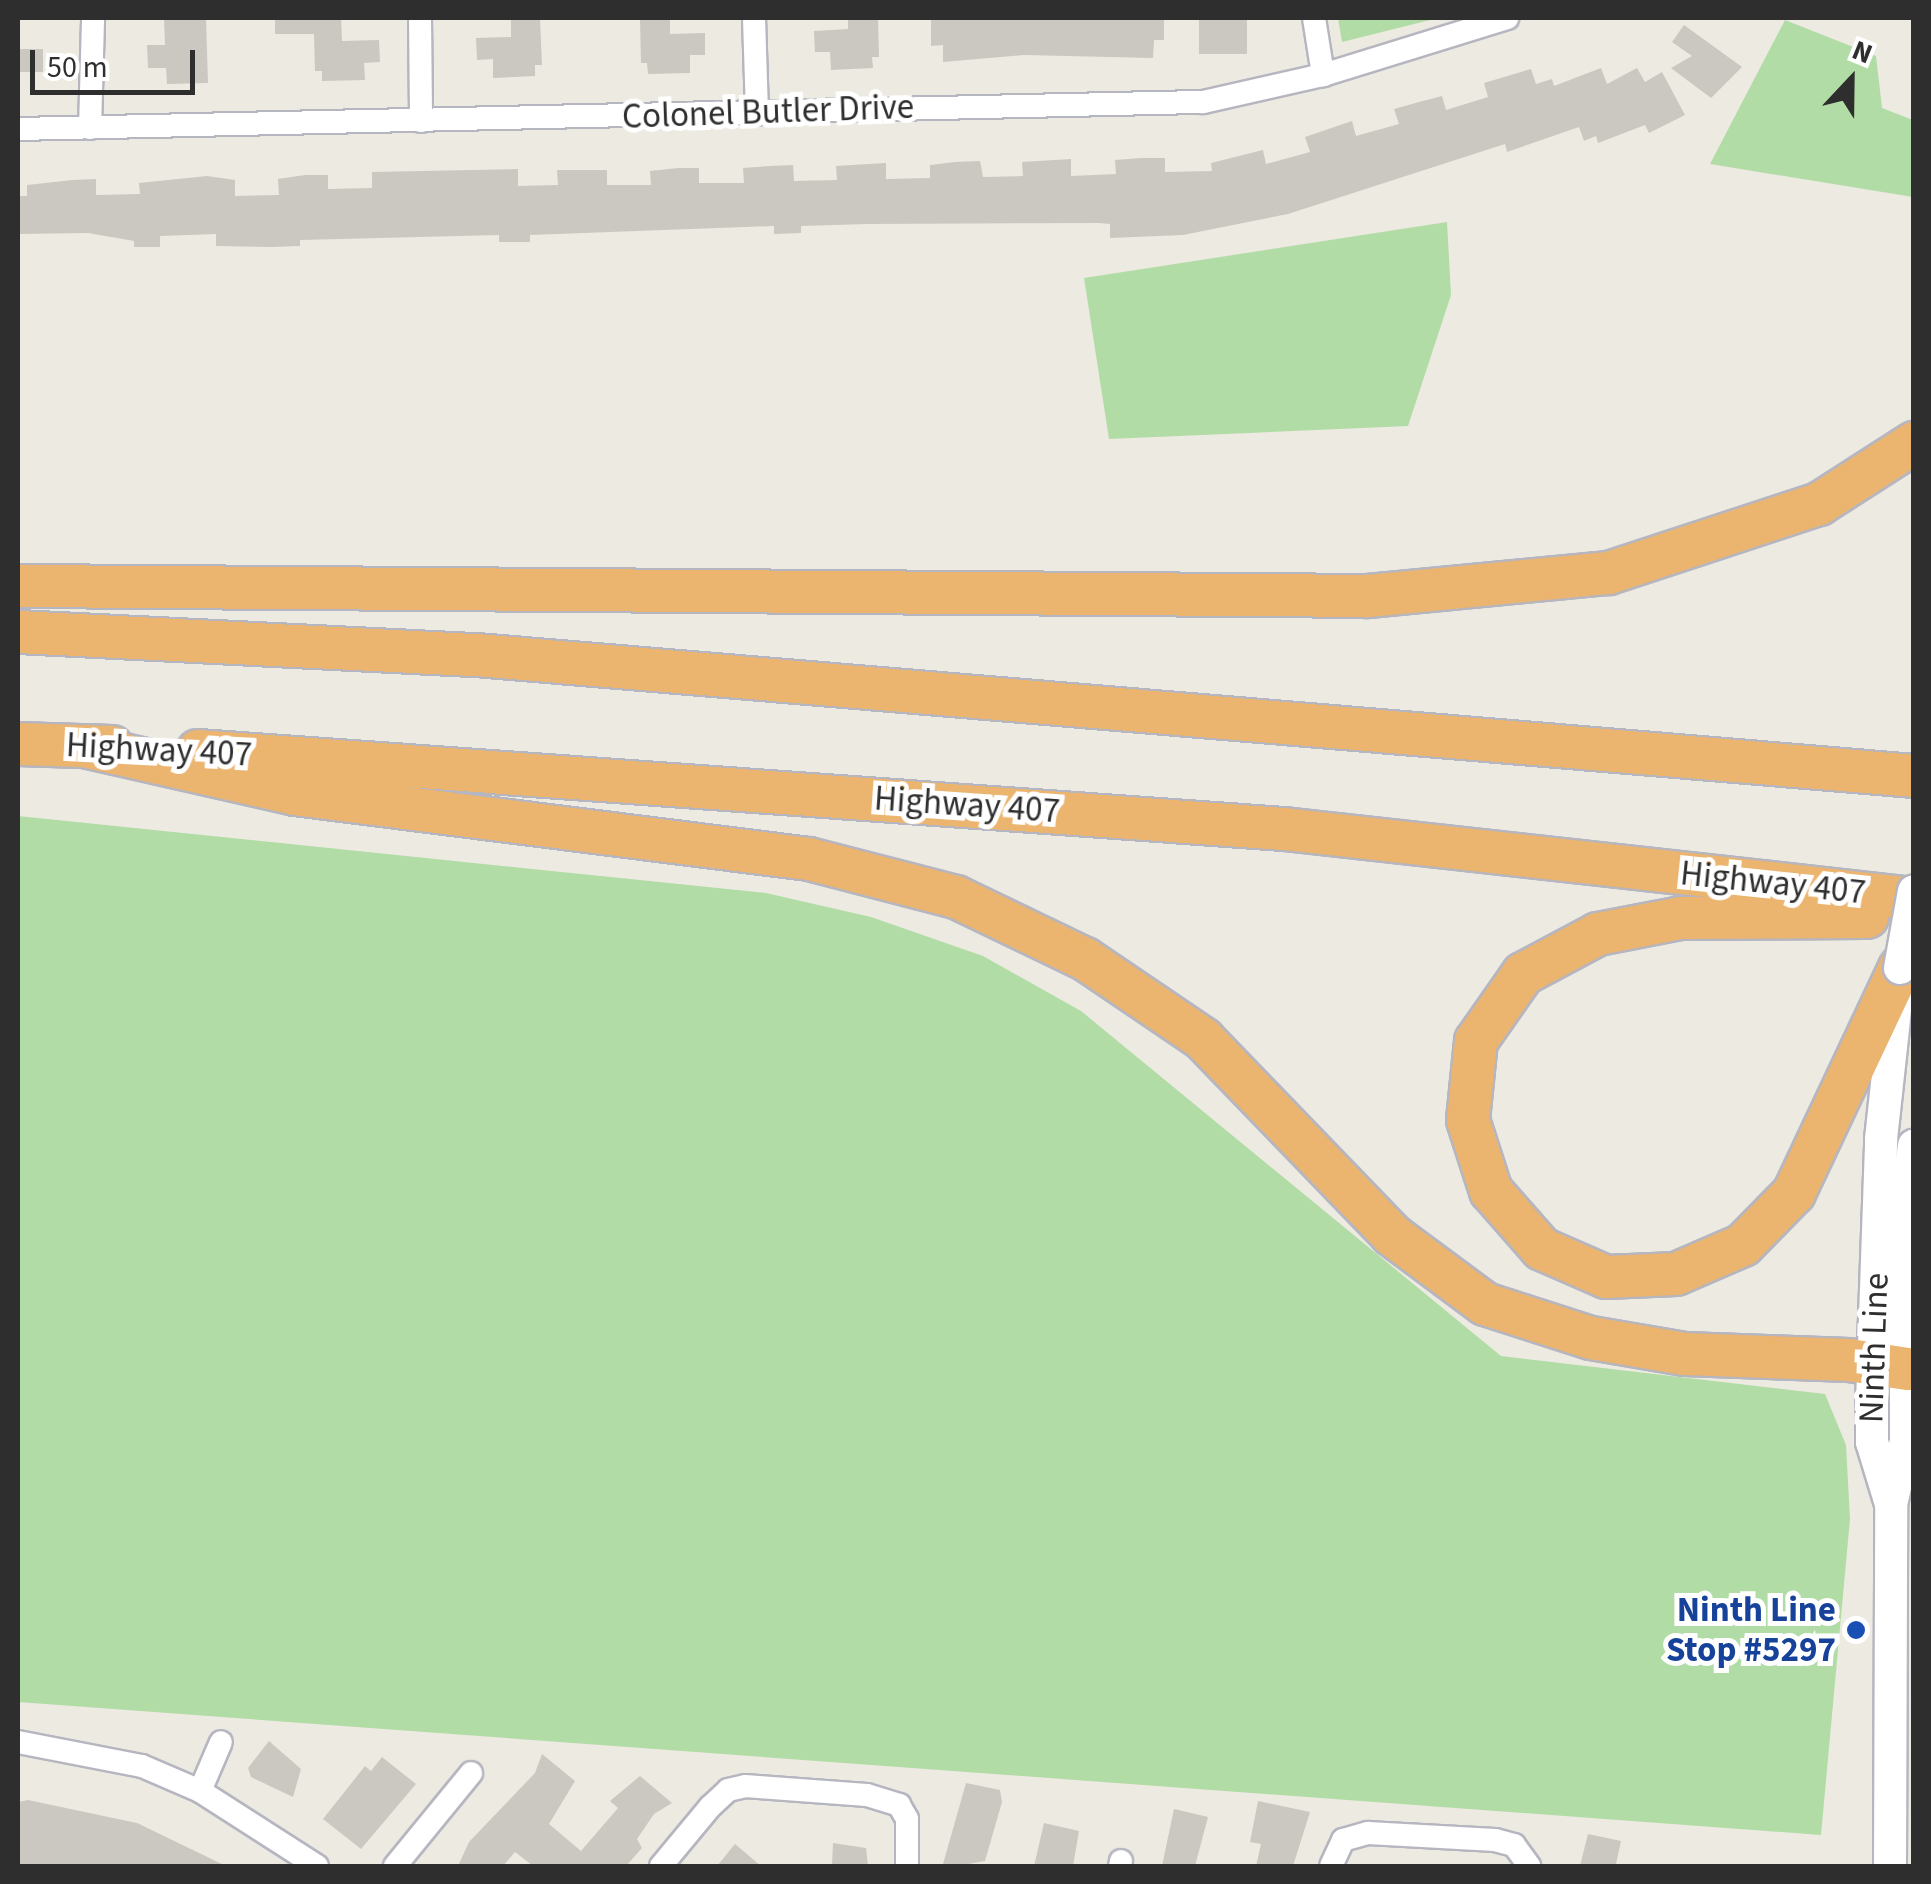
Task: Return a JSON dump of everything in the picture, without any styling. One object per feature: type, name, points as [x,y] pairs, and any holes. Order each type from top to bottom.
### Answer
[{"type":"highway","points":[[18,586],[1368,596],[1609,572],[1819,504],[1914,443]]},
{"type":"highway","points":[[18,632],[488,656],[1908,775]]},
{"type":"highway","name":"Highway 407","points":[[18,744],[334,758],[1284,828],[1914,899]]},
{"type":"highway","points":[[84,746],[295,794],[810,859],[956,897],[1085,959],[1202,1038],[1392,1235],[1485,1304],[1591,1338],[1685,1354],[1890,1367]]},
{"type":"highway","points":[[1900,968],[1794,1193],[1743,1245],[1676,1274],[1606,1277],[1542,1250],[1491,1192],[1468,1120],[1476,1040],[1523,974],[1598,934],[1681,918],[1914,917]]},
{"type":"main road","name":"Ninth Line","points":[[1890,1367],[1881,1139],[1900,968],[1914,890]]},
{"type":"main road","name":"Ninth Line","points":[[1890,1866],[1891,1504],[1872,1442],[1890,1367],[1914,1146]]},
{"type":"street","points":[[90,128],[93,18]]},
{"type":"street","points":[[420,18],[421,122]]},
{"type":"street","points":[[754,18],[757,114]]},
{"type":"street","points":[[1314,18],[1323,75]]},
{"type":"street","name":"Colonel Butler Drive","points":[[18,129],[1203,102],[1323,75],[1507,18]]},
{"type":"street","points":[[18,1742],[142,1766],[200,1791],[317,1866]]},
{"type":"street","points":[[200,1791],[221,1742]]},
{"type":"street","points":[[395,1866],[472,1773]]},
{"type":"street","points":[[661,1866],[728,1790],[744,1786],[867,1795],[899,1805],[907,1819],[908,1866]]},
{"type":"street","points":[[1330,1866],[1343,1840],[1368,1833],[1495,1840],[1514,1845],[1529,1866]]},
{"type":"green space","points":[[1338,18],[1438,18],[1342,42]]},
{"type":"green space","points":[[1785,20],[1876,56],[1882,108],[1913,120],[1913,197],[1710,164]]},
{"type":"green space","points":[[1447,222],[1451,295],[1408,426],[1109,439],[1084,278]]},
{"type":"green space","points":[[18,816],[766,893],[871,917],[983,956],[1081,1011],[1501,1356],[1825,1394],[1846,1445],[1850,1519],[1821,1835],[18,1702]]},
{"type":"building","points":[[164,18],[206,18],[208,83],[167,84],[166,68],[148,68],[147,45],[165,45]]},
{"type":"building","points":[[275,18],[341,18],[342,41],[379,40],[380,62],[364,63],[365,80],[322,81],[322,71],[315,71],[314,34],[275,34]]},
{"type":"building","points":[[511,18],[540,18],[542,65],[535,65],[535,76],[493,78],[493,59],[477,60],[476,38],[511,37]]},
{"type":"building","points":[[640,18],[670,18],[670,34],[705,33],[705,55],[690,55],[690,73],[648,74],[647,63],[641,63]]},
{"type":"building","points":[[848,18],[878,18],[879,57],[872,57],[873,68],[831,70],[830,52],[815,52],[814,31],[848,29]]},
{"type":"building","points":[[931,18],[1164,18],[1164,40],[1154,40],[1153,58],[1024,55],[943,62],[943,45],[931,46]]},
{"type":"building","points":[[1199,18],[1247,18],[1247,54],[1199,54]]},
{"type":"building","points":[[1684,25],[1742,67],[1711,98],[1671,68],[1692,56],[1672,42]]},
{"type":"building","points":[[18,49],[43,49],[43,72],[18,72]]},
{"type":"building","points":[[1601,68],[1607,84],[1637,68],[1645,82],[1662,72],[1685,115],[1649,133],[1645,125],[1598,143],[1596,136],[1584,141],[1579,127],[1507,152],[1505,144],[1288,214],[1183,235],[1110,238],[1110,224],[1099,223],[867,224],[801,226],[801,233],[774,234],[774,226],[530,235],[530,242],[499,242],[499,235],[300,240],[300,246],[273,247],[216,246],[216,234],[160,236],[160,247],[134,247],[134,241],[88,233],[18,234],[18,196],[27,196],[27,185],[73,180],[96,179],[96,195],[140,194],[139,183],[207,176],[235,180],[235,196],[279,195],[278,179],[305,175],[328,175],[328,189],[372,188],[372,172],[518,169],[518,186],[558,185],[557,170],[607,170],[607,185],[651,185],[650,171],[678,168],[699,168],[699,183],[744,183],[743,168],[793,165],[794,181],[837,180],[836,166],[886,163],[886,179],[930,178],[930,165],[980,161],[983,177],[1023,176],[1022,162],[1071,159],[1071,176],[1116,174],[1115,160],[1141,158],[1165,158],[1165,172],[1212,171],[1211,163],[1263,150],[1266,164],[1310,152],[1305,137],[1352,121],[1356,136],[1399,124],[1394,109],[1419,102],[1442,96],[1446,110],[1488,97],[1484,83],[1531,69],[1536,84],[1552,79],[1554,86]]},
{"type":"building","points":[[269,1741],[301,1769],[293,1797],[251,1777],[248,1768]]},
{"type":"building","points":[[542,1754],[575,1781],[549,1824],[581,1851],[618,1808],[610,1801],[640,1776],[672,1803],[654,1814],[637,1839],[642,1848],[626,1866],[533,1866],[515,1852],[503,1866],[458,1866],[469,1842],[535,1773]]},
{"type":"building","points":[[382,1757],[416,1784],[361,1849],[323,1819],[365,1766],[371,1771]]},
{"type":"building","points":[[966,1783],[1000,1790],[1002,1802],[985,1861],[943,1864]]},
{"type":"building","points":[[28,1800],[137,1823],[226,1866],[18,1866],[18,1802]]},
{"type":"building","points":[[1258,1801],[1310,1812],[1293,1866],[1256,1866],[1261,1844],[1250,1842]]},
{"type":"building","points":[[1174,1809],[1208,1817],[1195,1866],[1162,1866]]},
{"type":"building","points":[[1044,1823],[1079,1831],[1073,1866],[1034,1866]]},
{"type":"building","points":[[1588,1834],[1621,1841],[1616,1864],[1580,1866]]},
{"type":"building","points":[[833,1843],[866,1848],[868,1866],[832,1866]]},
{"type":"building","points":[[735,1844],[761,1866],[717,1866]]},
{"type":"place","name":"Ninth Line Stop #5297","points":[[1856,1630]]}]
